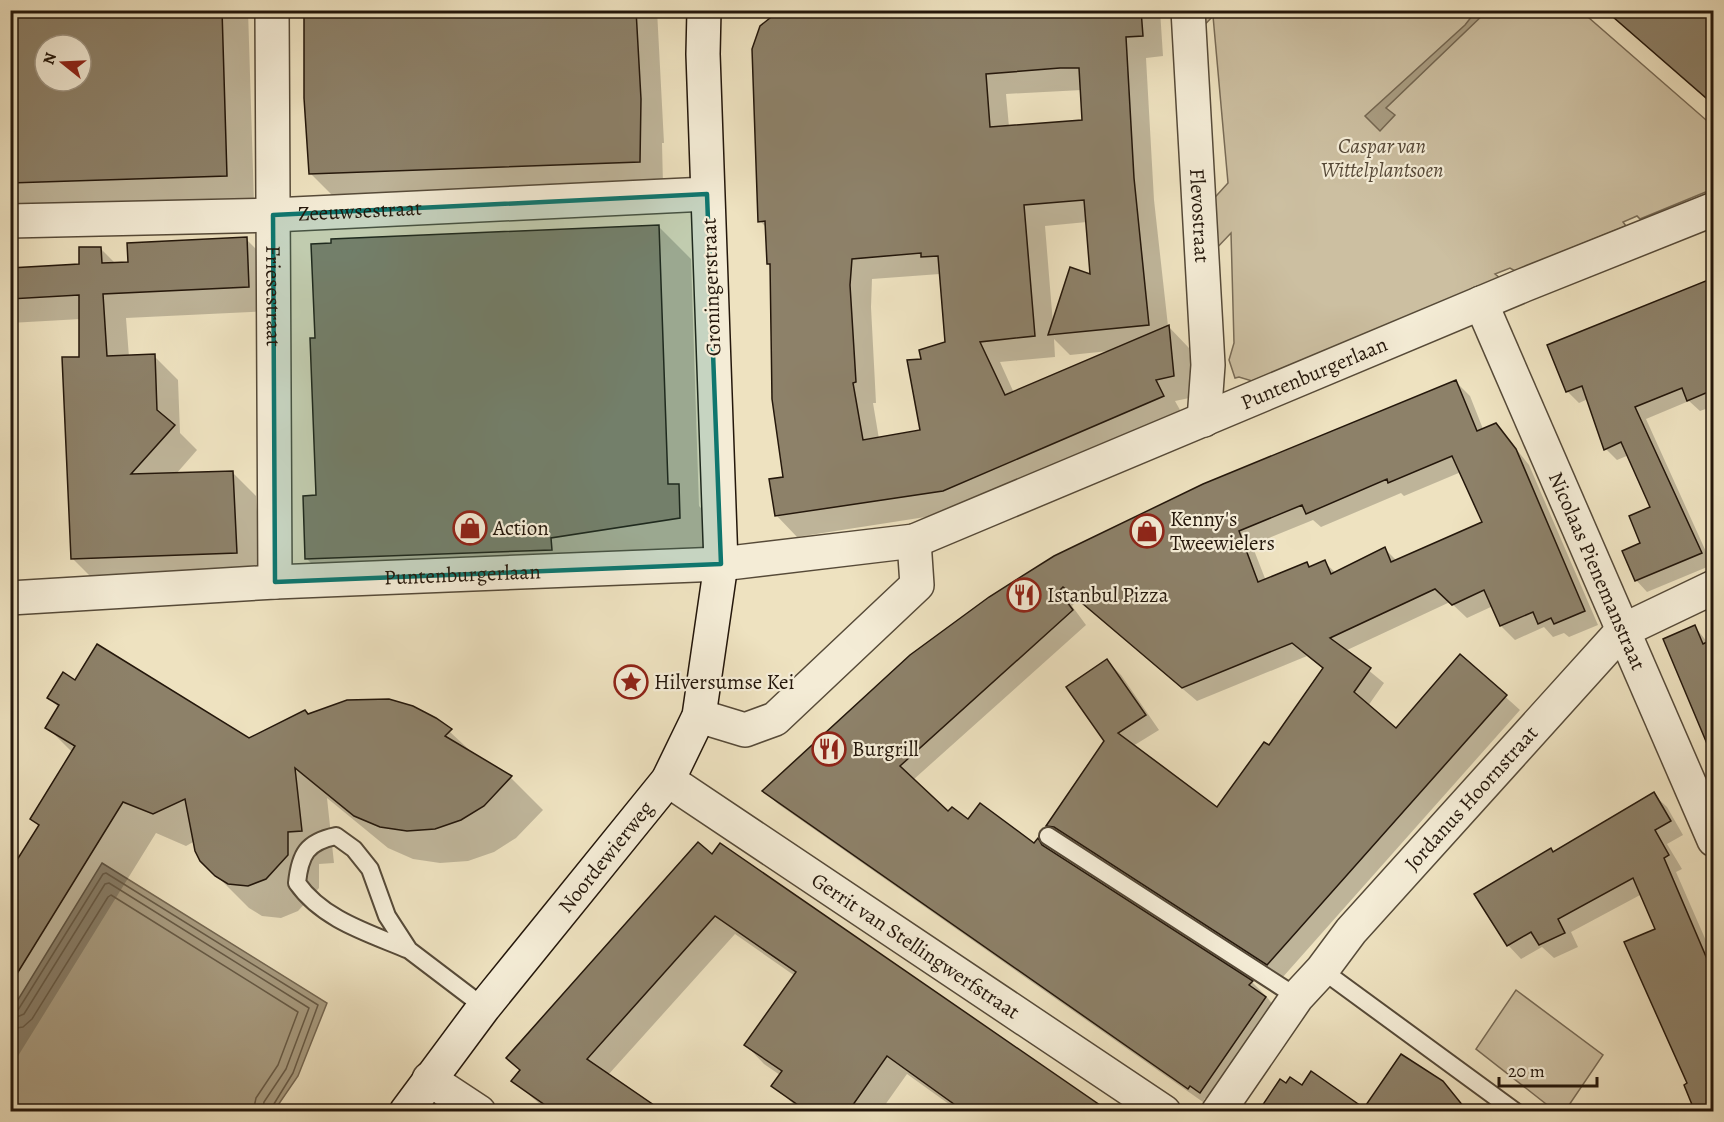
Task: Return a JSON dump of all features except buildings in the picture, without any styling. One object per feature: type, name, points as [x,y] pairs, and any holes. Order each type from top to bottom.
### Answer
[{"type":"street","name":"Friesestraat","points":[[272,10],[275,582]]},
{"type":"street","name":"Groningerstraat","points":[[704,10],[707,194],[721,564]]},
{"type":"street","name":"Flevostraat","points":[[1188,10],[1208,365],[1204,420]]},
{"type":"street","name":"Zeeuwsestraat","points":[[10,221],[273,215],[707,194]]},
{"type":"street","name":"Puntenburgerlaan","points":[[10,598],[275,582],[721,564],[914,541],[1481,303],[1713,209]]},
{"type":"street","name":"Nicolaas Pienemanstraat","points":[[1481,303],[1713,840]]},
{"type":"street","points":[[699,716],[745,730],[775,719],[917,585],[914,541]]},
{"type":"street","name":"Noordewierweg","points":[[406,1112],[484,1007],[668,780],[699,716],[721,564]]},
{"type":"street","points":[[1622,631],[1713,587]]},
{"type":"street","name":"Jordanus Hoornstraat","points":[[1218,1112],[1297,997],[1322,970],[1351,931],[1622,631]]},
{"type":"street","name":"Gerrit van Stellingwerfstraat","points":[[668,780],[1164,1112]]},
{"type":"street","points":[[429,1079],[479,1112]]},
{"type":"lane","points":[[409,950],[387,916],[370,868],[354,849],[336,836],[318,840],[300,860],[297,883],[310,901],[349,925],[409,950],[484,1007]]},
{"type":"lane","points":[[1047,836],[1297,997]]},
{"type":"lane","points":[[1322,970],[1516,1112]]},
{"type":"highlighted area","points":[[707,194],[721,564],[275,582],[273,215]]},
{"type":"green space","name":"Caspar van Wittelplantsoen","points":[[1191,11],[1581,11],[1713,126],[1713,189],[1640,219],[1637,216],[1623,222],[1626,226],[1515,271],[1510,268],[1495,274],[1500,278],[1252,381],[1235,378],[1229,360],[1234,343],[1231,233],[1211,254],[1207,206],[1228,183],[1213,16],[1194,36]]},
{"type":"green space","points":[[1516,990],[1603,1055],[1565,1111],[1555,1111],[1476,1049]]},
{"type":"water","points":[[1476,11],[1487,11],[1386,108],[1395,115],[1380,131],[1365,116],[1465,25]]},
{"type":"water","points":[[102,863],[327,1003],[298,1076],[274,1111],[11,1111],[11,1011]]},
{"type":"place","name":"Action","points":[[470,528]]},
{"type":"place","name":"Kenny's Tweewielers","points":[[1147,531]]},
{"type":"place","name":"Istanbul Pizza","points":[[1024,595]]},
{"type":"place","name":"Hilversumse Kei","points":[[631,682]]},
{"type":"place","name":"Burgrill","points":[[829,749]]}]
